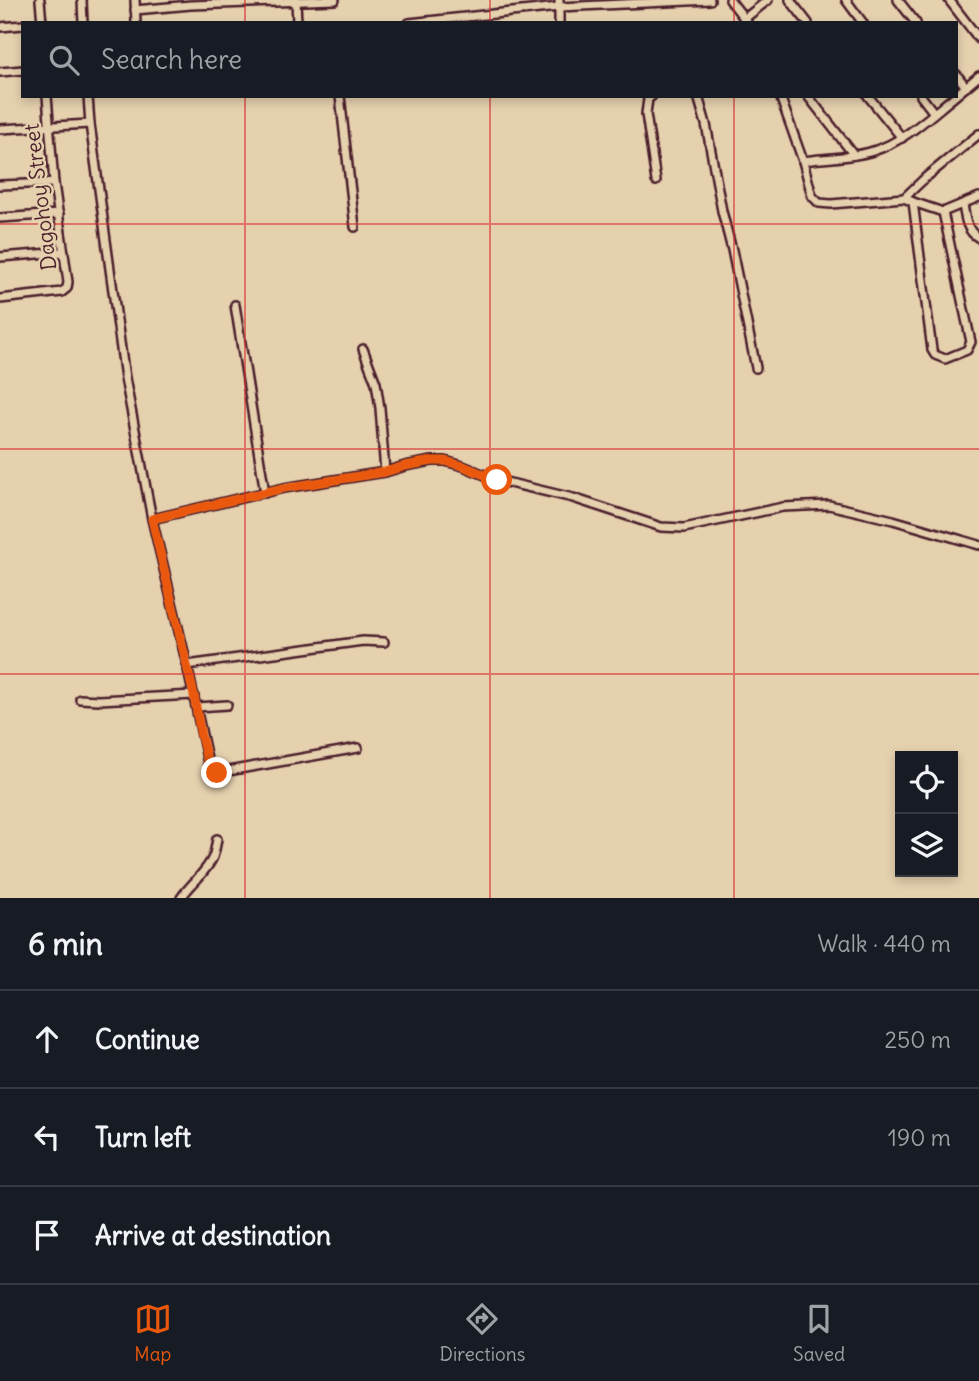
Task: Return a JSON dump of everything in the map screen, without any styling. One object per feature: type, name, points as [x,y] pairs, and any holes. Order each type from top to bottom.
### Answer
[{"type":"street","points":[[40,0],[41,21]]},
{"type":"street","points":[[82,0],[83,21]]},
{"type":"street","points":[[135,0],[136,21]]},
{"type":"street","points":[[296,0],[297,21]]},
{"type":"street","points":[[135,10],[160,4],[190,2],[335,0]]},
{"type":"street","points":[[425,21],[559,4],[710,0]]},
{"type":"street","points":[[730,0],[746,21],[768,0]]},
{"type":"street","points":[[790,0],[806,21]]},
{"type":"street","points":[[846,0],[862,21]]},
{"type":"street","points":[[898,0],[914,21]]},
{"type":"street","points":[[949,0],[979,39]]},
{"type":"street","points":[[0,27],[21,25]]},
{"type":"street","points":[[0,72],[21,70]]},
{"type":"street","points":[[958,94],[979,76]]},
{"type":"street","points":[[958,77],[966,87]]},
{"type":"street","name":"Dagohoy Street","points":[[0,299],[62,292],[67,288],[47,98]]},
{"type":"street","points":[[88,98],[125,378],[152,519],[209,768],[212,773],[358,748]]},
{"type":"street","points":[[340,98],[355,227]]},
{"type":"street","points":[[649,98],[646,114],[656,181]]},
{"type":"street","points":[[699,98],[756,368]]},
{"type":"street","points":[[781,98],[813,196],[819,203],[904,198],[943,212],[979,197]]},
{"type":"street","points":[[810,98],[854,155]]},
{"type":"street","points":[[870,98],[902,138]]},
{"type":"street","points":[[923,98],[934,113]]},
{"type":"street","points":[[803,160],[876,150],[902,138],[953,98]]},
{"type":"street","points":[[0,129],[90,124]]},
{"type":"street","points":[[904,198],[979,134]]},
{"type":"street","points":[[0,185],[54,183]]},
{"type":"street","points":[[914,202],[932,350],[935,355],[945,359],[967,350],[971,342],[943,212]]},
{"type":"street","points":[[963,204],[967,226],[972,234],[979,237]]},
{"type":"street","points":[[0,218],[59,214]]},
{"type":"street","points":[[0,257],[64,252]]},
{"type":"street","points":[[234,305],[265,493]]},
{"type":"street","points":[[363,349],[376,383],[385,472]]},
{"type":"street","points":[[152,519],[313,482],[385,472],[421,462],[445,461],[497,480],[573,498],[661,527],[698,526],[783,507],[828,505],[893,520],[979,545]]},
{"type":"street","points":[[187,665],[363,641],[384,642]]},
{"type":"street","points":[[80,699],[194,695]]},
{"type":"street","points":[[197,708],[228,705]]},
{"type":"street","points":[[181,898],[208,866],[217,839]]},
{"type":"route","points":[[217,773],[212,773],[209,768],[152,519],[284,488],[385,472],[432,461],[463,466],[497,480]]}]
